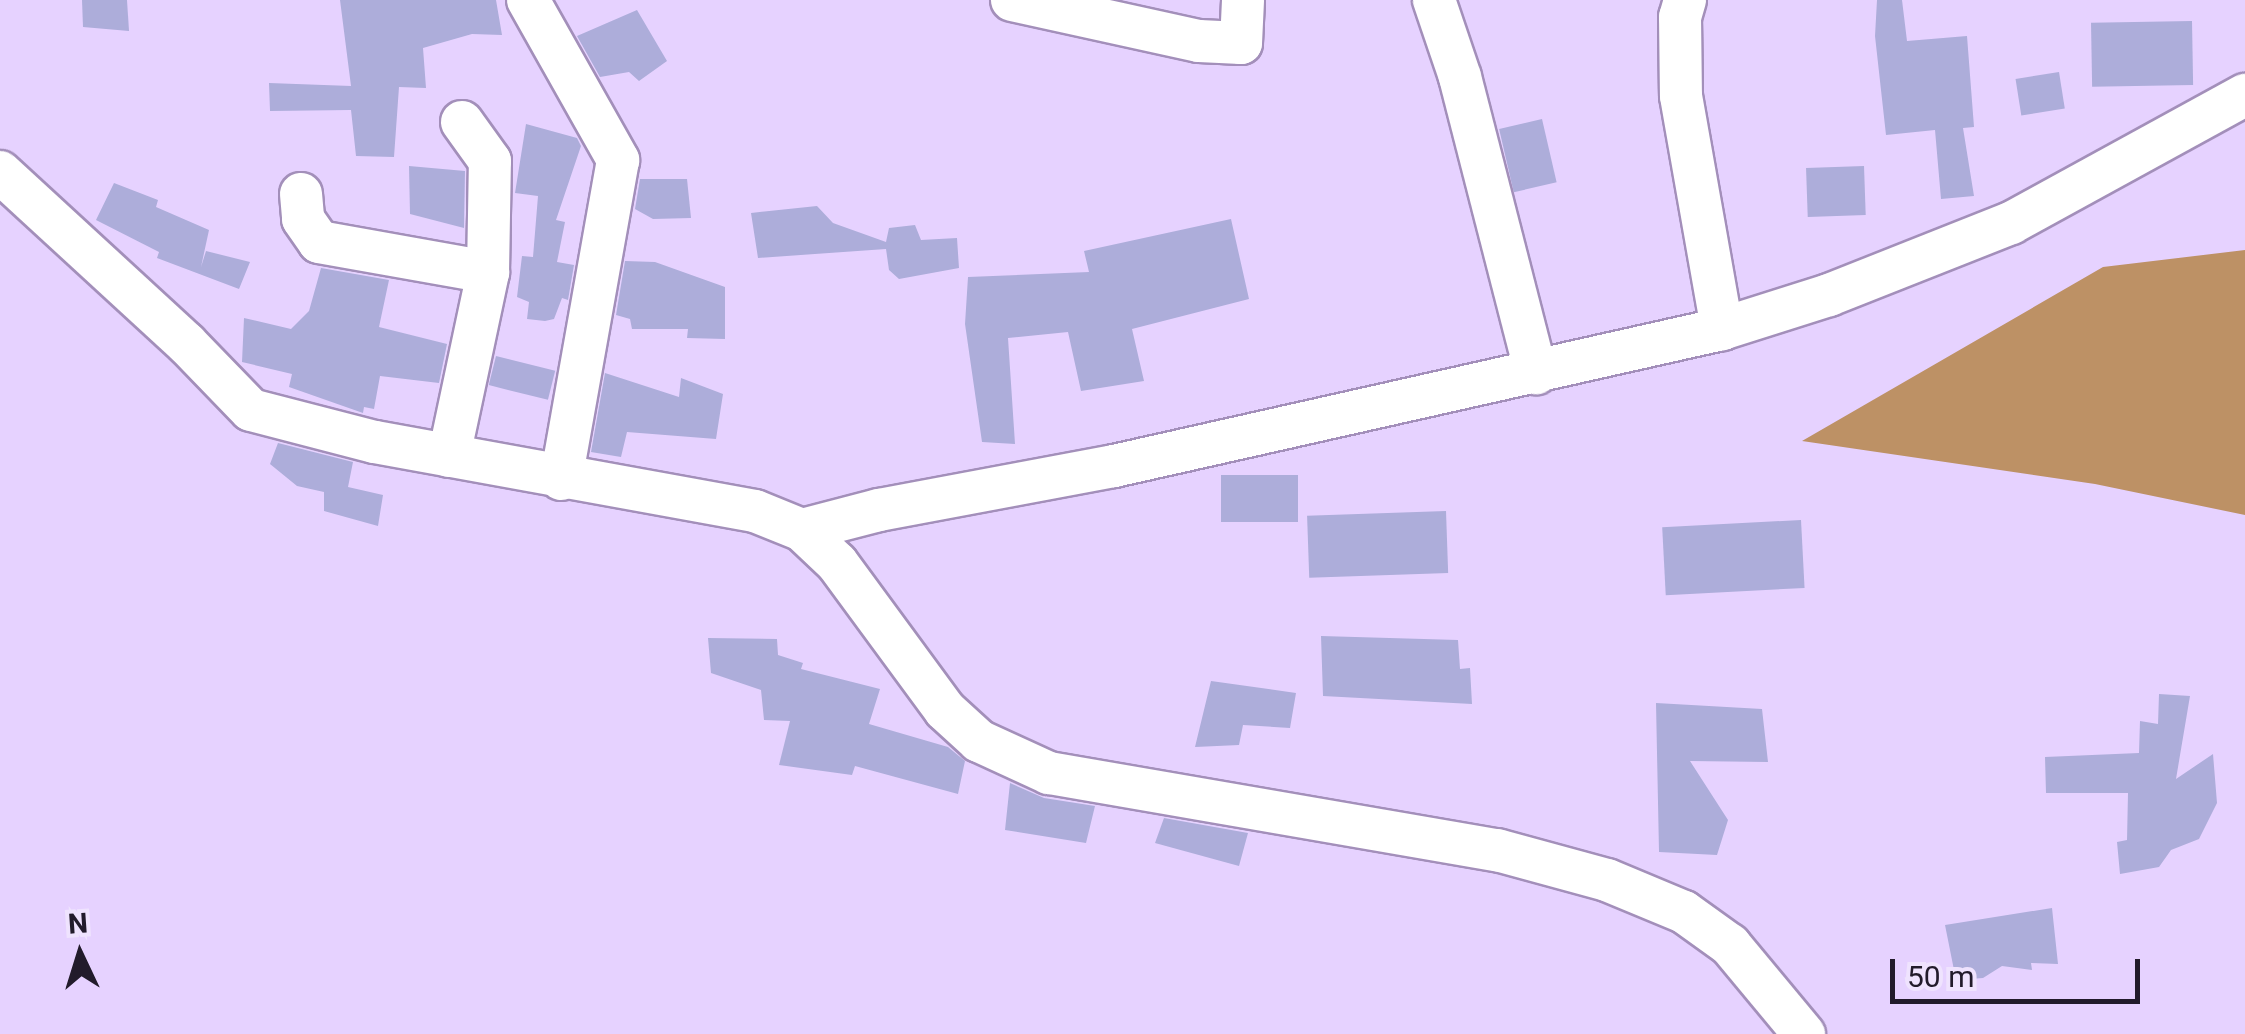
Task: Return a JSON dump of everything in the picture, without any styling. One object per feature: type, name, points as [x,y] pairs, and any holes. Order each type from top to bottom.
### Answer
[{"type":"street","points":[[528,0],[618,160],[561,479]]},
{"type":"street","points":[[1012,0],[1199,41],[1241,44],[1244,0]]},
{"type":"street","points":[[1434,0],[1460,77],[1536,373]]},
{"type":"street","points":[[1685,0],[1680,17],[1682,96],[1722,329]]},
{"type":"street","points":[[802,530],[879,510],[1114,466],[1722,329],[1830,295],[2011,224],[2245,95]]},
{"type":"street","points":[[449,456],[488,272],[490,161],[462,122]]},
{"type":"street","points":[[0,172],[186,343],[250,410],[375,442],[561,479],[755,511],[802,530],[836,563],[945,710],[979,741],[1049,772],[1497,850],[1606,880],[1684,912],[1730,946],[1804,1034]]},
{"type":"street","points":[[301,194],[303,219],[318,242],[488,272]]},
{"type":"shaded area","points":[[2245,250],[2245,515],[2095,484],[1802,441],[2103,267]]},
{"type":"building","points":[[82,0],[127,0],[129,31],[83,27]]},
{"type":"building","points":[[340,0],[496,0],[502,35],[472,34],[423,48],[426,88],[399,87],[394,157],[356,156],[351,110],[270,111],[269,83],[351,86]]},
{"type":"building","points":[[1877,0],[1902,0],[1907,41],[1967,36],[1974,127],[1963,128],[1974,196],[1941,199],[1935,130],[1886,135],[1875,36]]},
{"type":"building","points":[[637,10],[667,61],[639,81],[629,72],[600,77],[577,36]]},
{"type":"building","points":[[2192,21],[2193,85],[2092,87],[2091,23]]},
{"type":"building","points":[[2059,72],[2065,109],[2021,115],[2016,79]]},
{"type":"building","points":[[1542,119],[1557,182],[1514,192],[1499,129]]},
{"type":"building","points":[[526,124],[577,138],[581,146],[556,220],[565,222],[557,262],[574,265],[568,300],[562,298],[554,319],[545,321],[527,319],[529,302],[517,297],[522,256],[533,257],[538,196],[515,193]]},
{"type":"building","points":[[409,166],[465,171],[464,228],[410,214]]},
{"type":"building","points":[[1864,166],[1866,215],[1808,217],[1806,168]]},
{"type":"building","points":[[640,179],[687,179],[691,218],[653,219],[635,209]]},
{"type":"building","points":[[114,183],[158,200],[156,207],[209,230],[201,267],[206,251],[250,262],[239,289],[157,258],[159,252],[96,220]]},
{"type":"building","points":[[817,206],[833,223],[886,242],[889,228],[915,225],[921,240],[957,238],[959,268],[899,279],[889,270],[886,249],[758,258],[751,213]]},
{"type":"building","points":[[1231,219],[1249,299],[1132,329],[1144,381],[1081,391],[1068,332],[1008,338],[1015,444],[982,442],[965,324],[968,277],[1089,272],[1084,251]]},
{"type":"building","points":[[625,261],[655,262],[725,287],[725,339],[687,338],[688,329],[632,329],[630,319],[616,315]]},
{"type":"building","points":[[321,268],[389,280],[379,327],[447,344],[439,383],[380,376],[374,409],[364,407],[363,413],[289,387],[292,374],[242,362],[244,318],[291,329],[309,311]]},
{"type":"building","points":[[496,356],[555,371],[548,400],[489,385]]},
{"type":"building","points":[[605,373],[679,397],[681,378],[723,394],[716,439],[627,432],[621,457],[591,452]]},
{"type":"building","points":[[278,443],[353,462],[348,487],[383,495],[378,526],[324,511],[324,492],[297,486],[270,464]]},
{"type":"building","points":[[1221,475],[1298,475],[1298,522],[1221,522]]},
{"type":"building","points":[[1446,511],[1448,573],[1309,578],[1307,516]]},
{"type":"building","points":[[1801,520],[1805,588],[1666,595],[1662,527]]},
{"type":"building","points":[[1321,636],[1458,640],[1460,669],[1470,668],[1472,704],[1323,696]]},
{"type":"building","points":[[708,638],[777,639],[778,655],[803,663],[801,669],[880,689],[869,724],[948,747],[965,761],[958,794],[855,766],[852,775],[779,765],[790,721],[764,720],[761,690],[711,673]]},
{"type":"building","points":[[1211,681],[1296,693],[1290,728],[1243,725],[1239,745],[1195,747]]},
{"type":"building","points":[[2159,694],[2190,696],[2176,779],[2213,754],[2217,803],[2199,839],[2171,850],[2159,867],[2120,874],[2117,842],[2127,840],[2128,793],[2046,793],[2045,757],[2139,753],[2140,721],[2158,724]]},
{"type":"building","points":[[1656,703],[1762,709],[1768,762],[1690,761],[1728,820],[1717,855],[1659,852]]},
{"type":"building","points":[[1010,783],[1044,798],[1095,806],[1086,843],[1005,830]]},
{"type":"building","points":[[1164,818],[1248,833],[1239,866],[1155,843]]},
{"type":"building","points":[[2052,908],[2058,964],[2031,963],[2032,970],[2002,966],[1983,978],[1956,980],[1945,925]]}]
